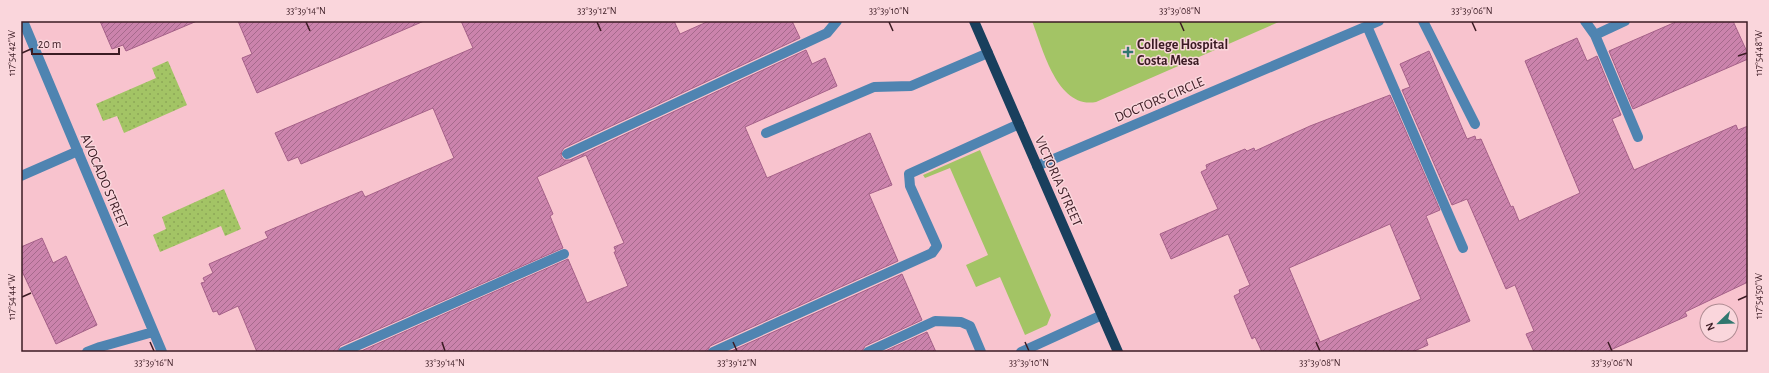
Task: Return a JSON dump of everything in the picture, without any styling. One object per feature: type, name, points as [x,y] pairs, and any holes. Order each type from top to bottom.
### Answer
[{"type":"main road","name":"VICTORIA STREET","points":[[974,21],[1118,352]]},
{"type":"street","name":"AVOCADO STREET","points":[[22,21],[162,352]]},
{"type":"street","points":[[567,154],[827,33],[837,21]]},
{"type":"street","name":"DOCTORS CIRCLE","points":[[1037,166],[1380,21]]},
{"type":"street","points":[[1423,21],[1475,124]]},
{"type":"street","points":[[1585,21],[1595,34],[1638,137]]},
{"type":"street","points":[[1595,34],[1625,21]]},
{"type":"street","points":[[1367,26],[1463,248]]},
{"type":"street","points":[[766,133],[874,87],[911,86],[988,53]]},
{"type":"street","points":[[713,352],[932,253],[937,246],[910,186],[909,174],[1019,124]]},
{"type":"street","points":[[21,176],[78,151]]},
{"type":"street","points":[[343,352],[564,254]]},
{"type":"street","points":[[1021,352],[1102,315]]},
{"type":"street","points":[[868,352],[935,321],[961,322],[970,326],[981,352]]},
{"type":"street","points":[[87,352],[100,346],[153,332]]},
{"type":"green space","name":"College Hospital Costa Mesa","points":[[1032,21],[1281,21],[1096,102],[1083,102],[1071,96],[1062,87],[1054,75],[1047,61]]},
{"type":"green space","points":[[168,61],[187,105],[124,133],[117,116],[103,121],[96,104],[156,78],[152,68]]},
{"type":"green space","points":[[980,150],[1051,315],[1047,325],[1025,335],[1000,277],[976,287],[966,265],[988,255],[950,168],[925,178],[923,175]]},
{"type":"green space","points":[[224,189],[241,229],[225,236],[221,226],[160,252],[153,235],[166,229],[162,217]]},
{"type":"building","points":[[100,21],[197,21],[126,51],[123,45],[112,49]]},
{"type":"building","points":[[238,21],[424,21],[257,93],[242,58],[252,54]]},
{"type":"building","points":[[461,21],[674,21],[680,34],[709,21],[792,21],[800,38],[564,148],[561,156],[564,160],[570,160],[806,50],[812,64],[825,58],[837,86],[745,127],[767,178],[870,133],[892,185],[869,194],[898,261],[710,346],[707,352],[359,352],[568,259],[587,303],[628,286],[614,252],[616,252],[614,247],[624,243],[586,155],[537,177],[553,214],[550,216],[563,248],[340,346],[337,352],[257,352],[238,306],[219,315],[217,311],[213,312],[201,283],[205,282],[203,278],[213,273],[209,264],[268,238],[265,232],[362,191],[365,197],[454,158],[433,108],[301,164],[298,157],[288,161],[275,133],[473,48]]},
{"type":"building","points":[[1678,21],[1733,21],[1748,54],[1748,59],[1633,109],[1609,51]]},
{"type":"building","points":[[1577,38],[1587,61],[1597,56],[1621,115],[1612,119],[1634,170],[1736,125],[1738,130],[1748,126],[1748,282],[1704,303],[1699,303],[1699,305],[1685,312],[1687,316],[1606,352],[1534,352],[1526,334],[1534,331],[1515,285],[1506,289],[1467,199],[1452,205],[1402,90],[1410,87],[1400,64],[1429,51],[1467,139],[1475,136],[1476,140],[1481,139],[1511,207],[1513,206],[1519,221],[1580,193],[1525,61]]},
{"type":"building","points":[[1390,95],[1440,210],[1426,216],[1470,321],[1426,339],[1428,345],[1412,352],[1262,352],[1255,337],[1252,339],[1234,296],[1240,293],[1239,290],[1250,285],[1228,234],[1171,259],[1160,234],[1218,209],[1201,172],[1207,169],[1206,165],[1245,149],[1247,151],[1254,148],[1255,151],[1310,126]],"holes":[[[1390,224],[1421,299],[1320,342],[1289,268]]]},
{"type":"building","points":[[42,238],[53,263],[66,256],[97,325],[56,344],[21,269],[21,247]]},
{"type":"building","points":[[902,274],[922,320],[865,346],[862,352],[729,352]]},
{"type":"building","points":[[927,332],[936,352],[883,352]]},
{"type":"place","name":"College Hospital Costa Mesa","points":[[1128,52]]}]
